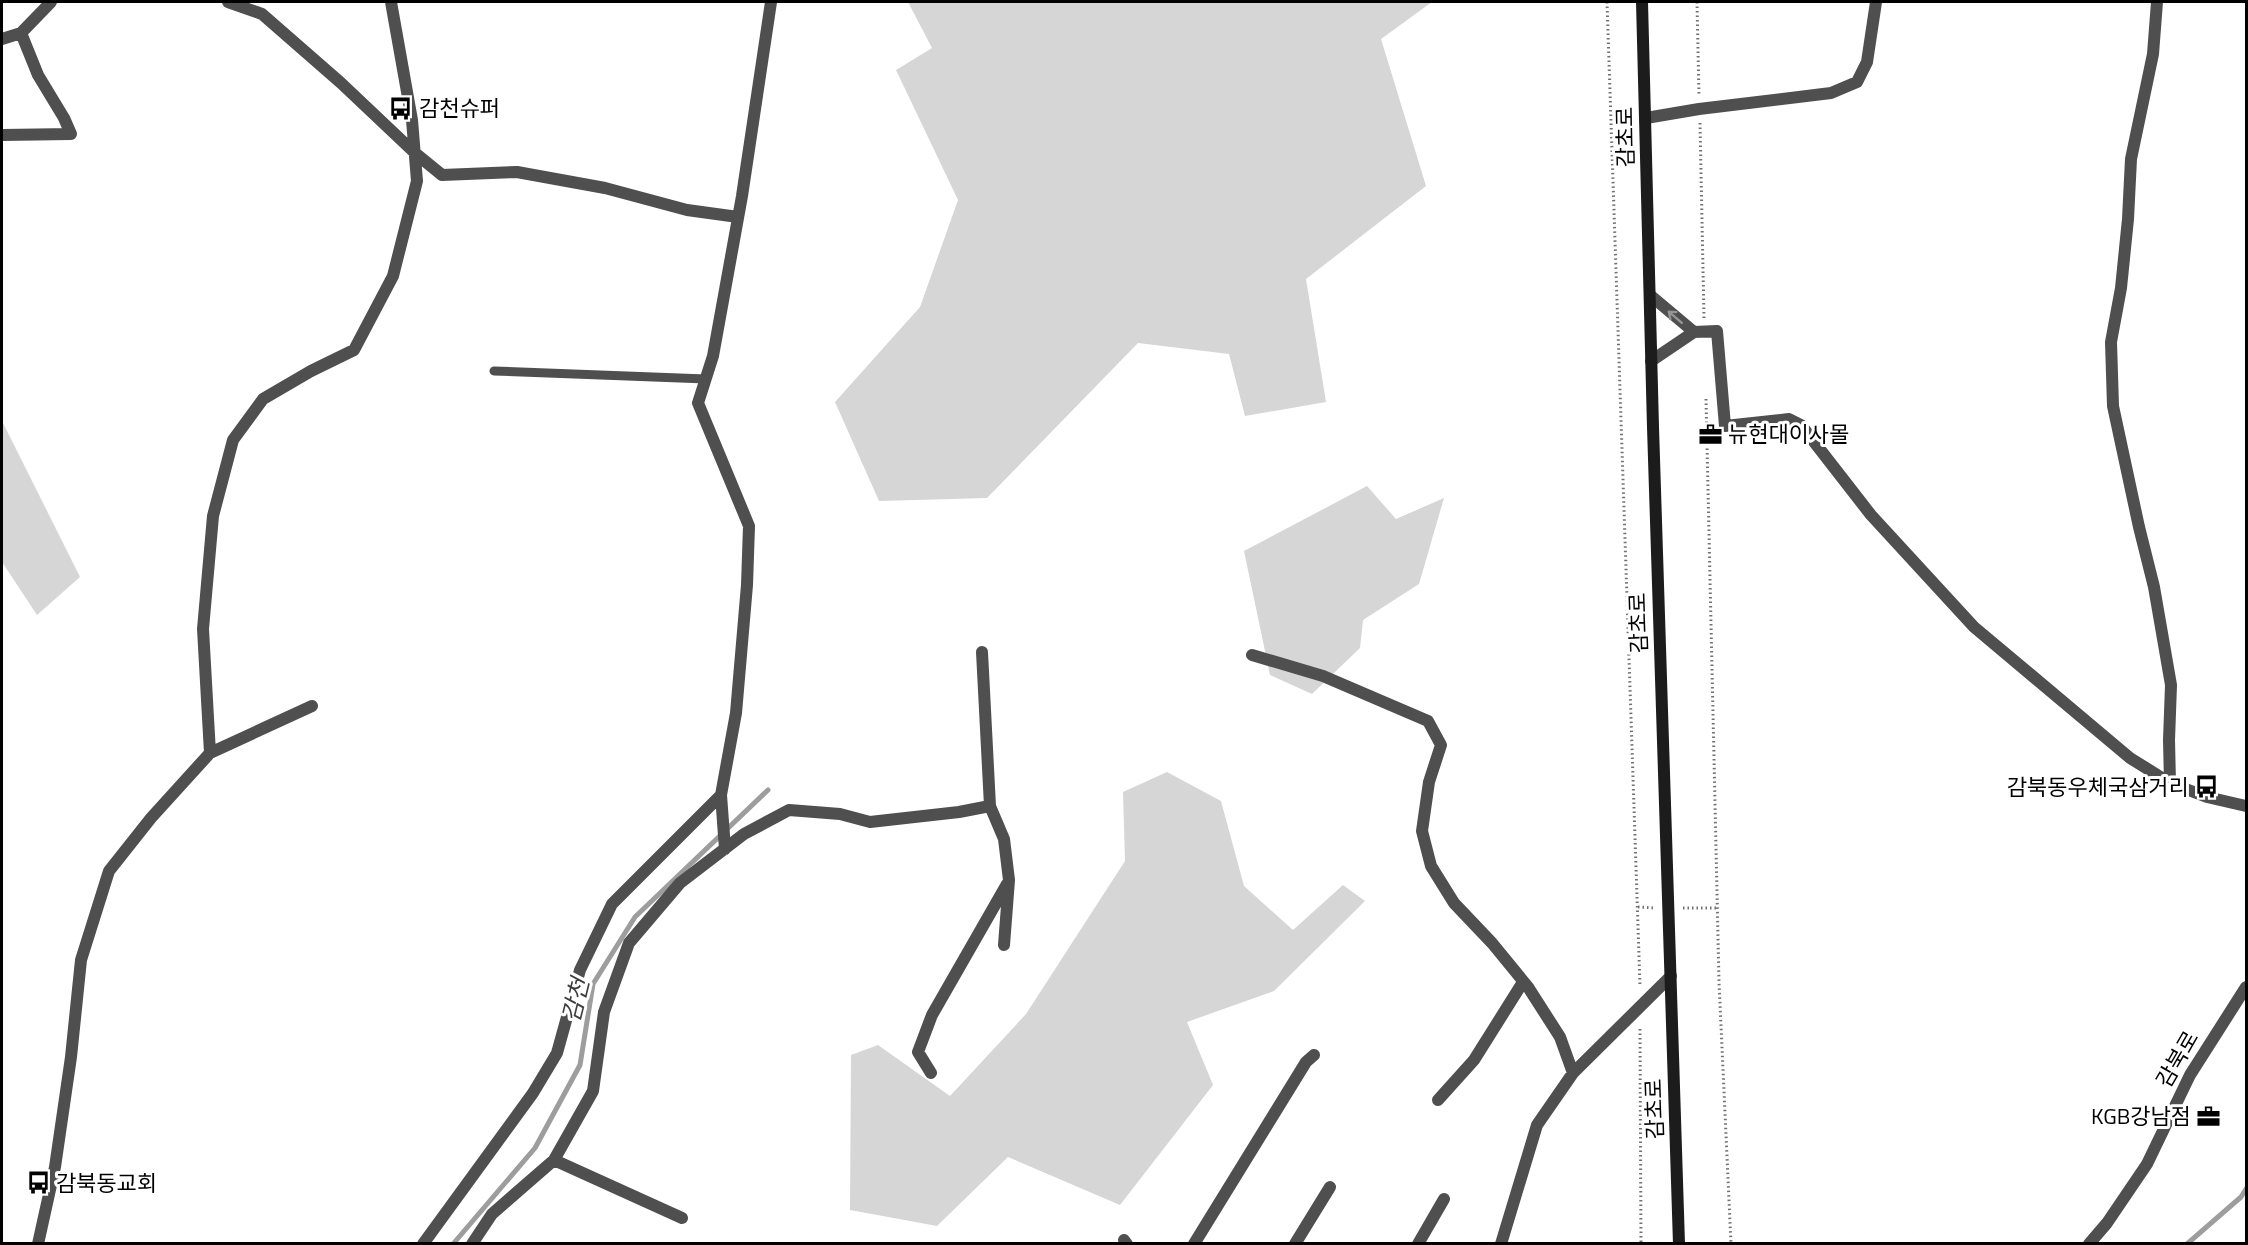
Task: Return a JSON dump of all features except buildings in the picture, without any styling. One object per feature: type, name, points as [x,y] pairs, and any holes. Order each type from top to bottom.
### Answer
[{"type":"main road","name":"감초로","points":[[1642,2],[1678,1244]]},
{"type":"street","points":[[2,39],[21,33],[51,2]]},
{"type":"street","points":[[228,2],[262,14],[442,175],[517,172],[605,188],[687,210],[738,217]]},
{"type":"street","points":[[210,753],[203,629],[213,516],[233,440],[263,399],[311,371],[354,350],[362,339],[393,276],[417,180],[412,120],[390,2]]},
{"type":"street","points":[[724,847],[721,795],[736,712],[747,585],[749,526],[698,403],[713,356],[738,217],[771,2]]},
{"type":"street","points":[[1646,118],[1831,93],[1857,82],[1867,62],[1876,2]]},
{"type":"street","points":[[2157,2],[2153,54],[2131,159],[2121,288],[2111,342],[2114,406],[2154,586],[2171,685],[2170,783]]},
{"type":"street","points":[[2,135],[71,134],[38,75],[21,33]]},
{"type":"street","points":[[1650,295],[1699,332]]},
{"type":"street","points":[[1651,361],[1699,332],[1717,331],[1725,426],[1789,419],[1801,425],[1871,515],[1974,627],[2130,758],[2170,783],[2207,797],[2247,806]]},
{"type":"street","points":[[982,652],[990,806],[1004,839],[1009,880],[1004,945]]},
{"type":"street","points":[[1252,655],[1323,676],[1428,720],[1441,746],[1430,783],[1422,831],[1431,866],[1454,903],[1492,943],[1523,982],[1560,1037],[1573,1073]]},
{"type":"street","points":[[38,1244],[55,1167],[71,1057],[81,960],[109,872],[151,818],[210,753],[312,706]]},
{"type":"street","points":[[423,1244],[526,1103],[557,1053],[580,970],[612,904],[721,795]]},
{"type":"street","points":[[472,1244],[492,1214],[554,1160],[593,1091],[604,1012],[629,944],[680,883],[724,847],[789,810],[840,814],[870,822],[959,812],[990,806]]},
{"type":"street","points":[[931,1073],[918,1052],[932,1015],[1009,880]]},
{"type":"street","points":[[1501,1244],[1537,1125],[1573,1073],[1671,976]]},
{"type":"street","points":[[1438,1100],[1474,1060],[1523,982]]},
{"type":"street","name":"감북로","points":[[2089,1244],[2107,1223],[2147,1164],[2190,1075],[2247,987]]},
{"type":"street","points":[[1194,1244],[1306,1062],[1314,1055]]},
{"type":"street","points":[[554,1160],[682,1218]]},
{"type":"street","points":[[1295,1244],[1330,1187]]},
{"type":"street","points":[[1418,1244],[1444,1199]]},
{"type":"lane","points":[[494,371],[706,379]]},
{"type":"path","points":[[1607,2],[1640,1007],[1641,1244]]},
{"type":"path","points":[[1697,2],[1700,109],[1699,332]]},
{"type":"path","points":[[1706,392],[1719,982],[1731,1244]]},
{"type":"shaded area","points":[[908,2],[1432,2],[1381,39],[1426,186],[1306,279],[1326,402],[1245,416],[1229,354],[1138,343],[987,498],[879,501],[835,402],[920,307],[958,200],[896,70],[932,48]]},
{"type":"shaded area","points":[[2,421],[80,577],[37,615],[2,562]]},
{"type":"shaded area","points":[[1367,486],[1396,519],[1444,498],[1419,584],[1363,620],[1360,648],[1312,694],[1270,675],[1244,551]]},
{"type":"shaded area","points":[[1167,772],[1221,801],[1244,886],[1293,930],[1343,885],[1365,901],[1274,991],[1187,1022],[1213,1085],[1120,1205],[1008,1157],[937,1226],[850,1210],[851,1055],[878,1045],[950,1096],[1026,1014],[1125,861],[1123,792]]},
{"type":"waterway","name":"감천","points":[[453,1244],[535,1148],[580,1065],[593,984],[635,917],[768,790]]},
{"type":"waterway","points":[[2187,1244],[2241,1197],[2246,1189]]},
{"type":"place","name":"감천슈퍼","points":[[401,108]]},
{"type":"place","name":"뉴현대이사몰","points":[[1710,434]]},
{"type":"place","name":"감북동우체국삼거리","points":[[2207,787]]},
{"type":"place","name":"KGB강남점","points":[[2209,1116]]},
{"type":"place","name":"감북동교회","points":[[38,1183]]}]
